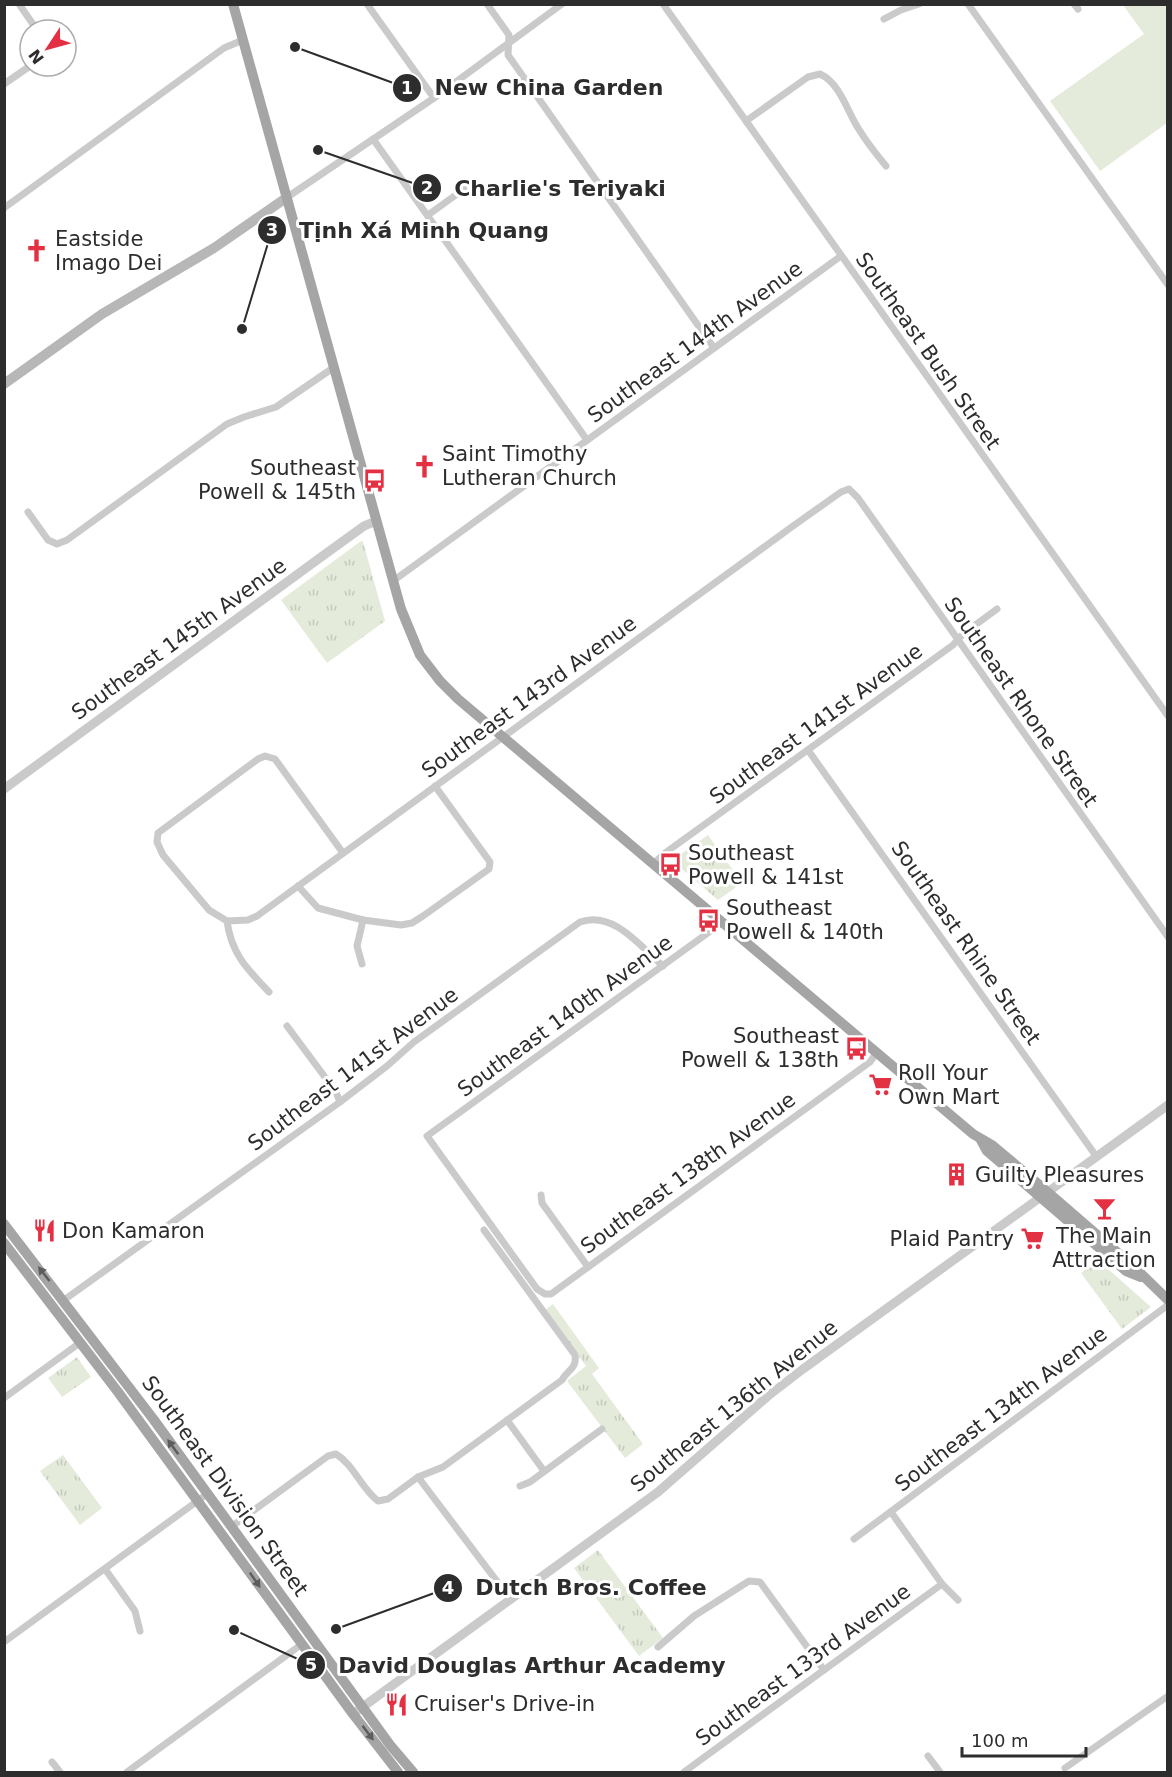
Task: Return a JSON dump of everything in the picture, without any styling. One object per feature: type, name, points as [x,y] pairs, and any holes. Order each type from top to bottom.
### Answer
[{"type":"main road","points":[[233,4],[393,581],[407,627],[424,662],[445,687],[502,736],[981,1140],[992,1145],[1044,1195],[1132,1265],[1167,1300]]},
{"type":"main road","points":[[4,384],[102,314],[214,248],[286,198]]},
{"type":"main road","name":"Southeast Division Street","points":[[4,1224],[114,1367],[390,1746],[413,1773]]},
{"type":"main road","name":"Southeast Division Street","points":[[4,1244],[81,1342],[398,1773]]},
{"type":"main road","points":[[51,1305],[64,1300]]},
{"type":"main road","points":[[81,1342],[86,1340],[103,1361],[114,1367]]},
{"type":"street","points":[[19,4],[29,18]]},
{"type":"street","points":[[367,4],[434,98]]},
{"type":"street","points":[[487,4],[509,36],[508,56],[714,348]]},
{"type":"street","points":[[286,198],[434,98],[562,4]]},
{"type":"street","name":"Southeast Bush Street","points":[[663,4],[1167,716]]},
{"type":"street","points":[[884,19],[919,4]]},
{"type":"street","points":[[968,4],[1167,285]]},
{"type":"street","points":[[4,208],[224,48],[243,40]]},
{"type":"street","points":[[4,84],[18,74]]},
{"type":"street","points":[[746,121],[808,77],[820,74],[825,76],[835,88],[850,110],[859,129],[886,166]]},
{"type":"street","points":[[373,139],[588,440]]},
{"type":"street","points":[[428,215],[464,189]]},
{"type":"street","name":"Southeast 144th Avenue","points":[[393,581],[841,256]]},
{"type":"street","points":[[28,512],[48,540],[57,544],[67,540],[227,424],[276,407],[333,368]]},
{"type":"street","name":"Southeast Rhone Street","points":[[846,489],[851,490],[858,498],[1167,937]]},
{"type":"street","name":"Southeast 143rd Avenue","points":[[228,921],[248,920],[257,916],[502,736],[846,489]]},
{"type":"street","name":"Southeast 145th Avenue","points":[[4,789],[364,526],[376,521]]},
{"type":"street","name":"Southeast 141st Avenue","points":[[653,864],[665,853],[953,645],[997,609]]},
{"type":"street","name":"Southeast Rhine Street","points":[[808,750],[1096,1156]]},
{"type":"street","points":[[268,992],[236,952],[229,937],[228,921],[209,910],[163,855],[157,842],[158,833],[265,756],[275,759],[343,853]]},
{"type":"street","points":[[298,886],[318,908],[363,920],[400,925],[412,922],[489,869],[490,862],[435,786]]},
{"type":"street","name":"Southeast 141st Avenue","points":[[64,1300],[340,1102],[414,1042],[580,922],[597,919],[613,923],[663,966]]},
{"type":"street","points":[[362,964],[357,945],[363,920]]},
{"type":"street","name":"Southeast 140th Avenue","points":[[544,1294],[537,1289],[427,1136],[723,922]]},
{"type":"street","points":[[287,1026],[336,1092],[340,1102]]},
{"type":"street","name":"Southeast 138th Avenue","points":[[544,1294],[551,1294],[870,1062],[877,1052]]},
{"type":"street","name":"Southeast 136th Avenue","points":[[353,1714],[667,1486],[781,1386],[1167,1105]]},
{"type":"street","points":[[541,1195],[542,1203],[588,1267]]},
{"type":"street","points":[[231,1527],[328,1456],[336,1454],[343,1459],[371,1496],[378,1501],[388,1499],[418,1477],[443,1467],[562,1380],[573,1369],[576,1362],[574,1355],[484,1230]]},
{"type":"street","name":"Southeast 134th Avenue","points":[[854,1539],[1167,1305]]},
{"type":"street","points":[[4,1398],[81,1342]]},
{"type":"street","points":[[507,1420],[544,1471]]},
{"type":"street","points":[[520,1486],[530,1482],[602,1429]]},
{"type":"street","points":[[418,1477],[511,1600]]},
{"type":"street","points":[[4,1642],[207,1494]]},
{"type":"street","points":[[891,1512],[942,1584],[958,1600]]},
{"type":"street","points":[[105,1569],[135,1611],[140,1630]]},
{"type":"street","points":[[658,1647],[694,1616],[749,1581],[760,1582],[824,1670]]},
{"type":"street","name":"Southeast 133rd Avenue","points":[[684,1773],[942,1584]]},
{"type":"street","points":[[127,1773],[302,1644]]},
{"type":"street","points":[[1065,1768],[1167,1696]]},
{"type":"street","points":[[928,1756],[940,1773]]},
{"type":"street","points":[[52,1762],[60,1773]]},
{"type":"green space","points":[[1123,5],[1167,5],[1167,123],[1100,171],[1050,101],[1144,34]]},
{"type":"green space","points":[[361,541],[385,621],[327,663],[281,600]]},
{"type":"green space","points":[[708,835],[742,883],[718,900],[677,865],[674,859]]},
{"type":"green space","points":[[1098,1260],[1151,1307],[1122,1329],[1081,1273]]},
{"type":"green space","points":[[553,1304],[599,1368],[592,1374],[643,1444],[625,1458],[567,1381],[586,1366],[545,1310]]},
{"type":"green space","points":[[77,1357],[91,1377],[62,1397],[48,1378]]},
{"type":"green space","points":[[63,1455],[102,1508],[80,1525],[40,1471]]},
{"type":"green space","points":[[598,1550],[663,1638],[639,1656],[574,1568]]},
{"type":"place","name":"New China Garden","points":[[295,47]]},
{"type":"place","name":"Charlie's Teriyaki","points":[[318,150]]},
{"type":"place","name":"Eastside Imago Dei","points":[[37,251]]},
{"type":"place","name":"Tịnh Xá Minh Quang","points":[[242,329]]},
{"type":"place","name":"Saint Timothy Lutheran Church","points":[[424,466]]},
{"type":"place","name":"Southeast Powell & 145th","points":[[374,480]]},
{"type":"place","name":"Southeast Powell & 141st","points":[[670,865]]},
{"type":"place","name":"Southeast Powell & 140th","points":[[708,920]]},
{"type":"place","name":"Southeast Powell & 138th","points":[[857,1048]]},
{"type":"place","name":"Roll Your Own Mart","points":[[880,1085]]},
{"type":"place","name":"Guilty Pleasures","points":[[957,1175]]},
{"type":"place","name":"The Main Attraction","points":[[1104,1208]]},
{"type":"place","name":"Don Kamaron","points":[[44,1231]]},
{"type":"place","name":"Plaid Pantry","points":[[1032,1239]]},
{"type":"place","name":"Dutch Bros. Coffee","points":[[336,1629]]},
{"type":"place","name":"David Douglas Arthur Academy","points":[[234,1630]]},
{"type":"place","name":"Cruiser's Drive-in","points":[[396,1704]]}]
